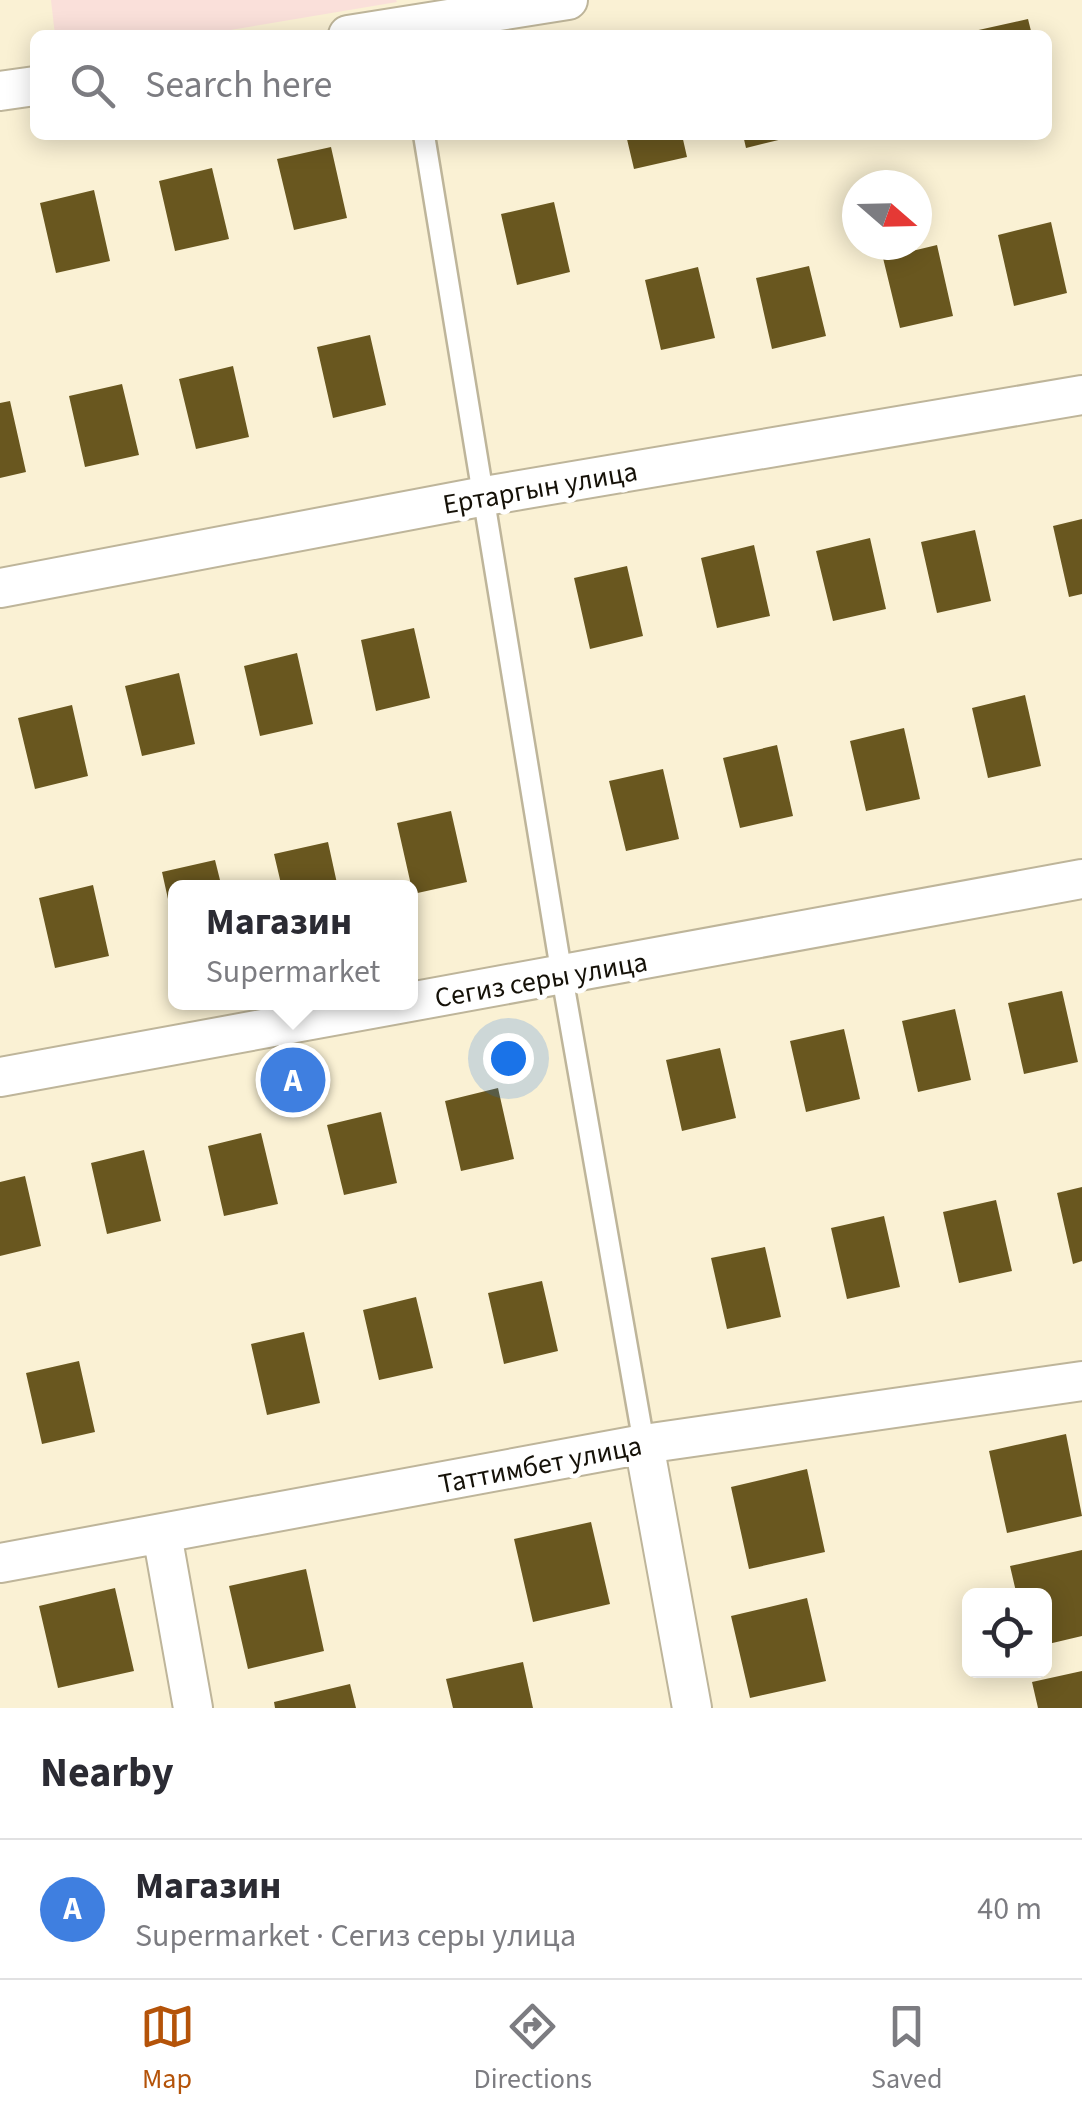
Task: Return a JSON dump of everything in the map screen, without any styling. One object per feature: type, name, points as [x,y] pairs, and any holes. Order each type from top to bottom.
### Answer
[{"type":"street","points":[[375,30],[568,0]]},
{"type":"street","points":[[0,91],[30,87]]},
{"type":"street","name":"Ертаргын улица","points":[[0,588],[485,496],[1082,395]]},
{"type":"street","name":"Сегиз серы улица","points":[[418,1002],[1082,878]]},
{"type":"street","name":"Сегиз серы улица","points":[[0,1077],[373,1010]]},
{"type":"street","name":"Таттимбет улица","points":[[0,1563],[644,1444],[1082,1381]]},
{"type":"street","points":[[644,1444],[692,1708]]},
{"type":"street","points":[[162,1534],[193,1708]]},
{"type":"lane","points":[[425,140],[562,976],[644,1444]]},
{"type":"shaded area","points":[[51,0],[397,2],[231,30],[54,30]]},
{"type":"building","points":[[1028,19],[1031,30],[978,30]]},
{"type":"building","points":[[627,140],[683,140],[687,157],[634,169]]},
{"type":"building","points":[[744,140],[779,140],[746,148]]},
{"type":"building","points":[[331,147],[347,218],[294,230],[277,159]]},
{"type":"building","points":[[212,168],[229,239],[175,251],[159,181]]},
{"type":"building","points":[[94,190],[110,261],[56,273],[40,203]]},
{"type":"building","points":[[554,202],[570,272],[517,285],[501,214]]},
{"type":"building","points":[[1051,222],[1067,293],[1014,306],[998,235]]},
{"type":"building","points":[[937,245],[953,316],[900,328],[883,260],[932,260],[932,246]]},
{"type":"building","points":[[809,266],[826,336],[772,349],[756,278]]},
{"type":"building","points":[[698,267],[715,338],[661,350],[645,280]]},
{"type":"building","points":[[370,335],[386,405],[333,418],[317,347]]},
{"type":"building","points":[[233,366],[249,437],[196,449],[179,379]]},
{"type":"building","points":[[122,384],[139,455],[85,467],[69,396]]},
{"type":"building","points":[[10,401],[26,472],[0,478],[0,403]]},
{"type":"building","points":[[1082,519],[1082,594],[1069,597],[1053,526]]},
{"type":"building","points":[[975,530],[991,601],[937,613],[921,542]]},
{"type":"building","points":[[870,538],[886,609],[833,621],[816,551]]},
{"type":"building","points":[[754,545],[770,616],[717,628],[701,558]]},
{"type":"building","points":[[627,566],[643,636],[590,649],[574,578]]},
{"type":"building","points":[[414,628],[430,698],[376,711],[361,640]]},
{"type":"building","points":[[297,653],[313,724],[260,736],[244,666]]},
{"type":"building","points":[[179,673],[195,744],[142,756],[125,686]]},
{"type":"building","points":[[1025,695],[1041,766],[988,778],[972,708]]},
{"type":"building","points":[[72,705],[88,776],[35,789],[18,718]]},
{"type":"building","points":[[904,728],[920,799],[866,811],[850,741]]},
{"type":"building","points":[[777,745],[793,816],[740,828],[723,758]]},
{"type":"building","points":[[663,769],[679,839],[626,851],[609,781]]},
{"type":"building","points":[[451,811],[467,882],[418,893],[418,880],[410,880],[397,823]]},
{"type":"building","points":[[328,842],[336,880],[280,880],[274,854]]},
{"type":"building","points":[[215,860],[220,880],[168,880],[168,899],[162,872]]},
{"type":"building","points":[[93,885],[109,956],[55,968],[39,898]]},
{"type":"building","points":[[1062,991],[1078,1062],[1024,1074],[1008,1003]]},
{"type":"building","points":[[955,1009],[971,1080],[918,1092],[902,1021]]},
{"type":"building","points":[[844,1029],[860,1099],[806,1112],[790,1041]]},
{"type":"building","points":[[720,1048],[736,1118],[682,1131],[666,1060]]},
{"type":"building","points":[[498,1088],[514,1159],[461,1171],[445,1101]]},
{"type":"building","points":[[381,1112],[397,1183],[344,1195],[327,1125]]},
{"type":"building","points":[[261,1133],[278,1204],[224,1216],[208,1146]]},
{"type":"building","points":[[144,1150],[161,1221],[107,1234],[91,1163]]},
{"type":"building","points":[[25,1176],[41,1246],[0,1256],[0,1182]]},
{"type":"building","points":[[1082,1187],[1082,1261],[1073,1264],[1057,1193]]},
{"type":"building","points":[[996,1200],[1012,1271],[959,1283],[943,1212]]},
{"type":"building","points":[[884,1216],[900,1287],[847,1299],[831,1228]]},
{"type":"building","points":[[765,1247],[781,1317],[727,1329],[711,1258]]},
{"type":"building","points":[[542,1281],[558,1351],[504,1364],[488,1293]]},
{"type":"building","points":[[416,1297],[433,1368],[379,1380],[363,1310]]},
{"type":"building","points":[[304,1332],[320,1403],[267,1415],[251,1344]]},
{"type":"building","points":[[79,1361],[95,1432],[42,1444],[26,1373]]},
{"type":"building","points":[[1066,1434],[1082,1516],[1007,1533],[989,1451]]},
{"type":"building","points":[[807,1469],[825,1552],[749,1569],[731,1487]]},
{"type":"building","points":[[591,1522],[610,1604],[533,1622],[514,1539]]},
{"type":"building","points":[[1082,1550],[1082,1636],[1052,1643],[1052,1588],[1015,1588],[1010,1566]]},
{"type":"building","points":[[306,1569],[324,1651],[248,1669],[229,1586]]},
{"type":"building","points":[[115,1588],[134,1671],[58,1688],[39,1606]]},
{"type":"building","points":[[807,1598],[826,1681],[750,1698],[731,1616]]},
{"type":"building","points":[[523,1662],[533,1708],[453,1708],[446,1679]]},
{"type":"building","points":[[1082,1671],[1082,1708],[1038,1708],[1032,1682]]},
{"type":"building","points":[[350,1684],[356,1708],[275,1708],[274,1702]]},
{"type":"place","name":"Магазин","points":[[293,1080]]}]
